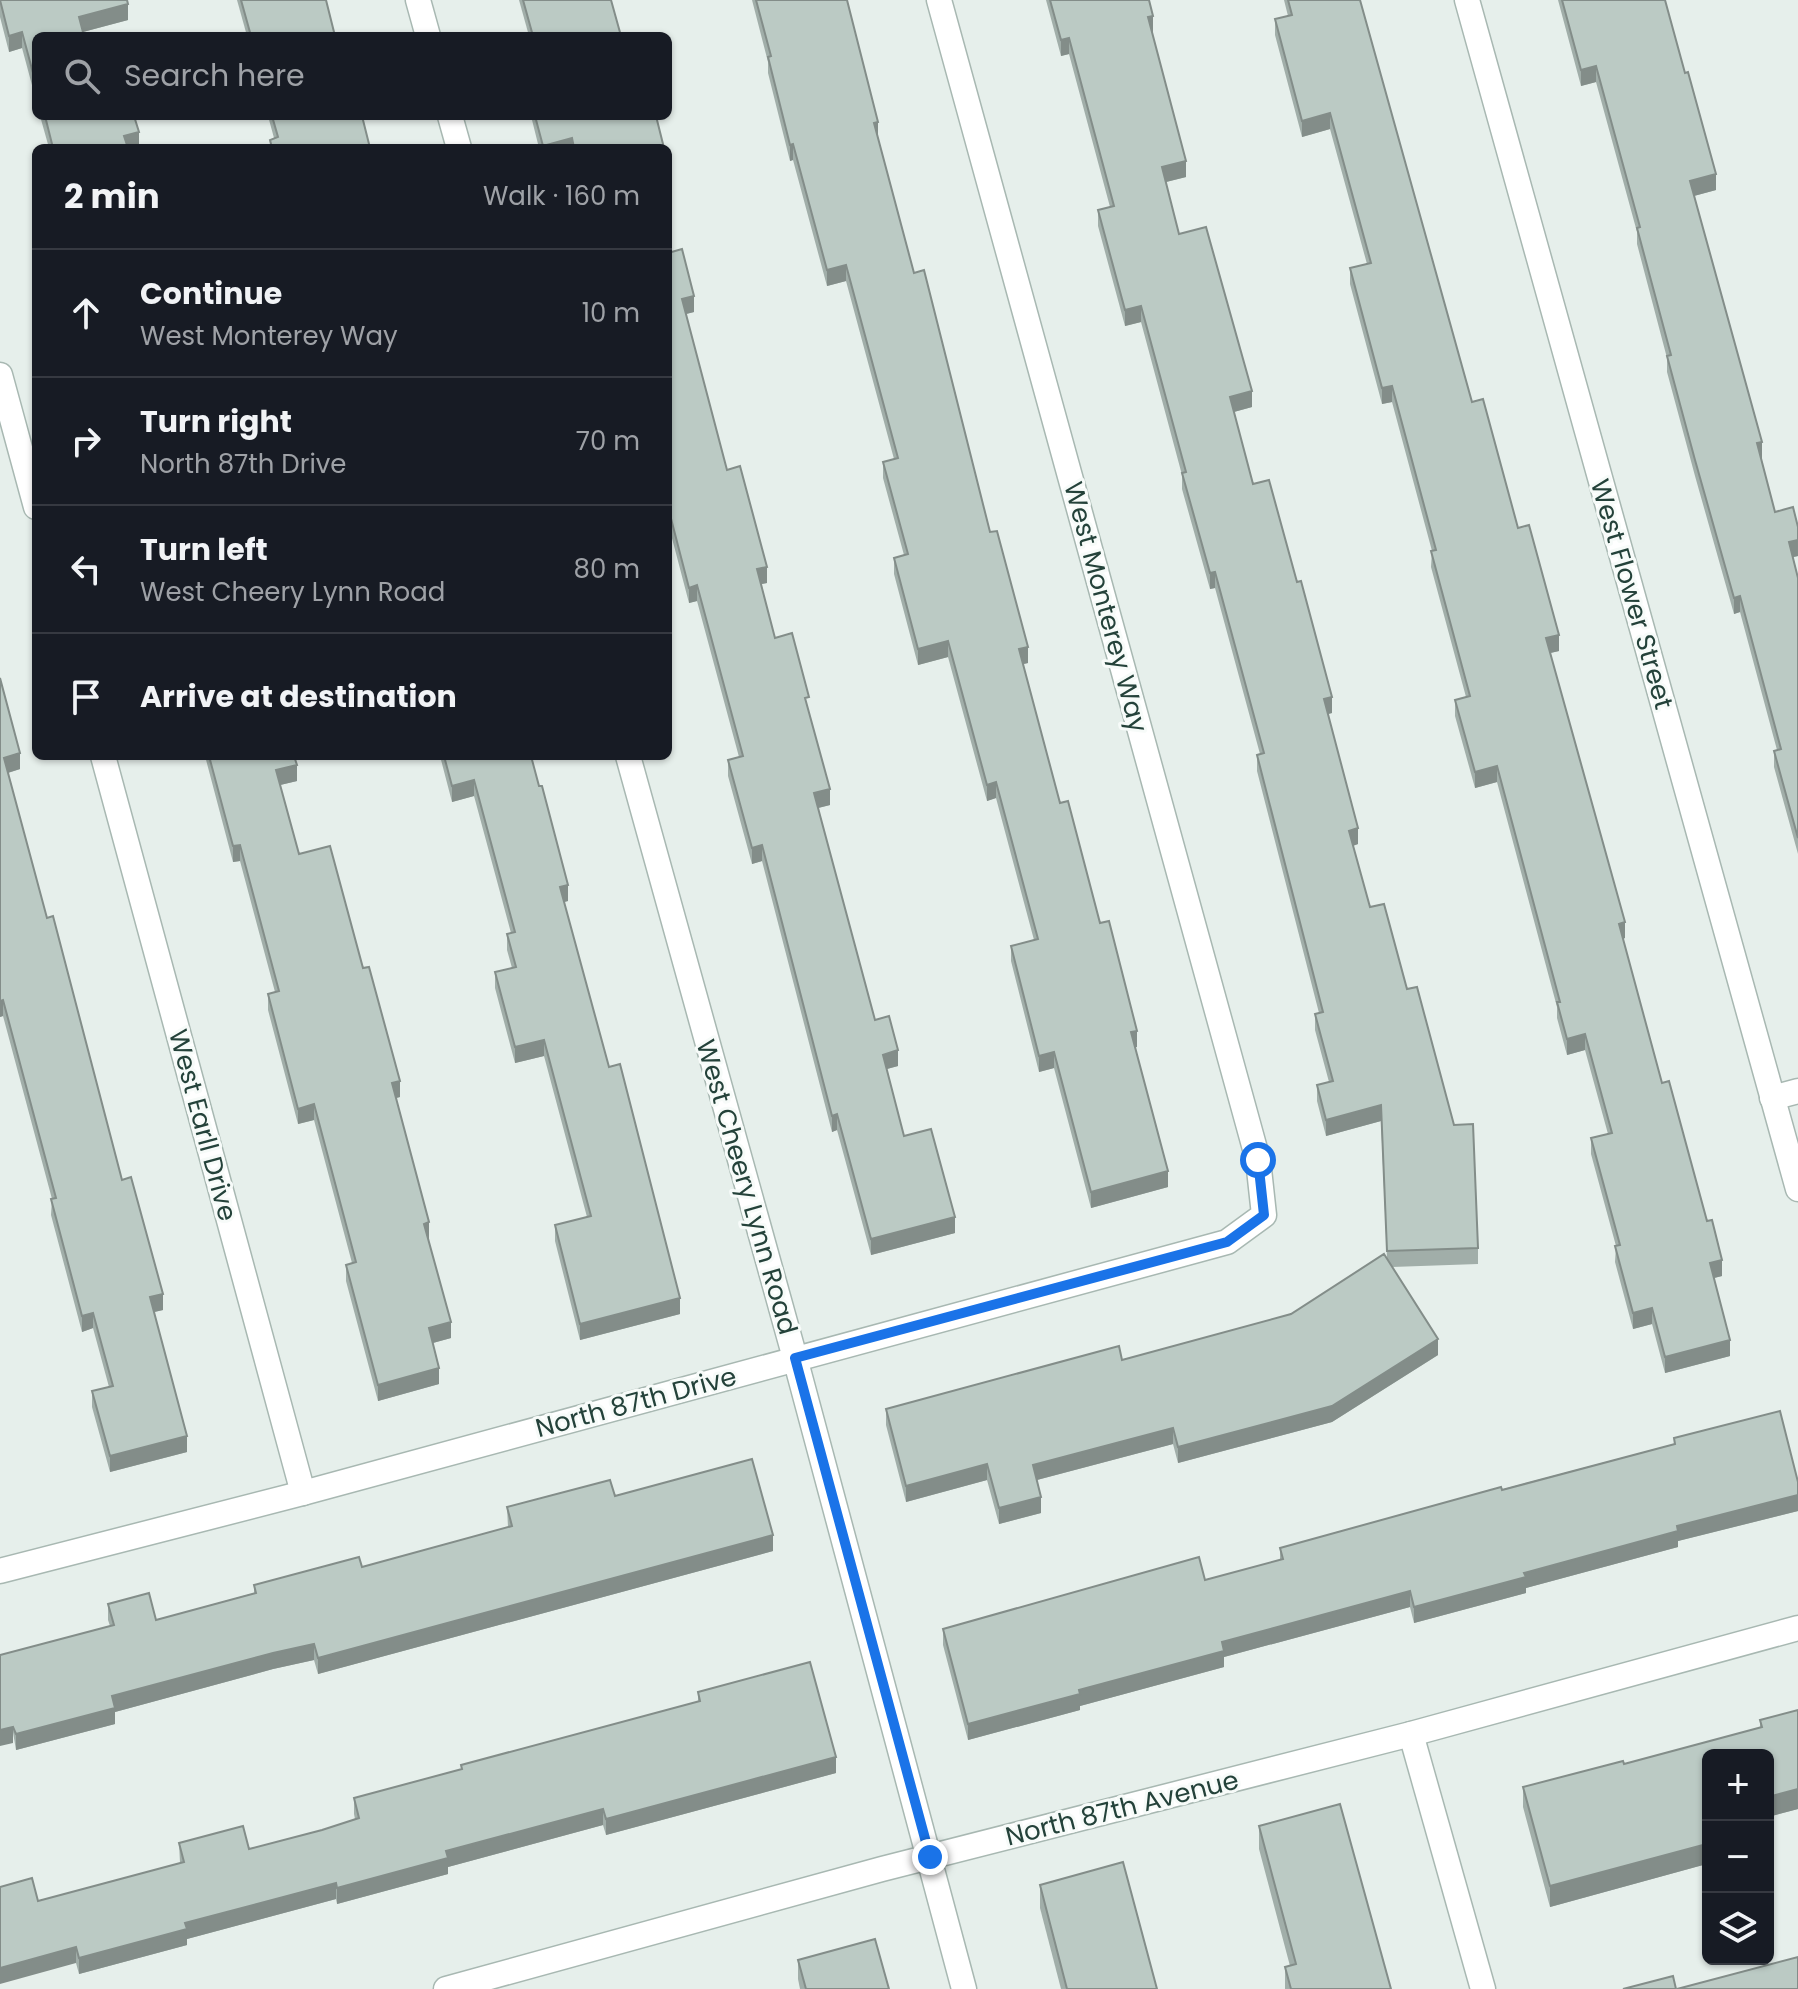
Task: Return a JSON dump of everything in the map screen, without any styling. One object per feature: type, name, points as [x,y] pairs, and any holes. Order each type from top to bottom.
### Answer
[{"type":"street","points":[[418,0],[427,32]]},
{"type":"street","name":"West Monterey Way","points":[[939,0],[1258,1160],[1264,1215]]},
{"type":"street","name":"West Flower Street","points":[[1467,0],[1798,1189]]},
{"type":"street","points":[[451,120],[458,144]]},
{"type":"street","points":[[0,375],[32,492]]},
{"type":"street","name":"West Earll Drive","points":[[104,760],[303,1493]]},
{"type":"street","name":"West Cheery Lynn Road","points":[[629,760],[795,1358],[964,1989]]},
{"type":"street","points":[[1772,1098],[1798,1091]]},
{"type":"street","name":"North 87th Drive","points":[[0,1571],[303,1493],[1227,1242],[1264,1215]]},
{"type":"street","name":"North 87th Avenue","points":[[446,1989],[930,1857],[1411,1734],[1798,1628]]},
{"type":"street","points":[[1411,1734],[1483,1989]]},
{"type":"building","points":[[0,0],[127,0],[128,4],[79,17],[83,32],[32,32],[32,69],[22,32],[9,36]]},
{"type":"building","points":[[241,0],[326,0],[334,32],[250,32]]},
{"type":"building","points":[[523,0],[611,0],[620,32],[532,32]]},
{"type":"building","points":[[756,0],[847,0],[878,122],[874,123],[914,273],[924,270],[990,532],[997,531],[1028,647],[1019,649],[1060,803],[1068,801],[1100,923],[1109,921],[1137,1031],[1131,1032],[1168,1171],[1091,1192],[1054,1052],[1039,1056],[1011,946],[1038,939],[996,782],[987,785],[948,641],[918,649],[894,558],[908,554],[883,462],[898,458],[846,265],[827,270],[793,144],[790,145]]},
{"type":"building","points":[[1050,0],[1149,0],[1153,16],[1148,17],[1186,161],[1162,167],[1179,234],[1206,227],[1252,391],[1230,397],[1253,484],[1269,480],[1297,582],[1301,581],[1332,697],[1324,699],[1358,828],[1349,831],[1370,907],[1384,904],[1407,989],[1417,987],[1454,1125],[1473,1124],[1478,1248],[1387,1251],[1381,1105],[1326,1120],[1317,1085],[1333,1081],[1315,1014],[1323,1012],[1257,755],[1264,753],[1215,572],[1210,573],[1182,473],[1186,472],[1141,306],[1125,310],[1098,210],[1114,206],[1069,38],[1061,40]]},
{"type":"building","points":[[1288,0],[1360,0],[1472,402],[1483,399],[1518,528],[1529,525],[1559,635],[1546,638],[1625,922],[1619,924],[1662,1083],[1669,1081],[1707,1221],[1712,1220],[1722,1260],[1710,1263],[1730,1340],[1665,1357],[1652,1308],[1633,1313],[1615,1246],[1620,1245],[1591,1138],[1612,1133],[1585,1034],[1567,1039],[1557,1002],[1560,1002],[1497,766],[1475,772],[1455,700],[1470,696],[1431,551],[1436,550],[1392,386],[1382,388],[1350,268],[1371,263],[1330,113],[1302,121],[1275,19],[1292,15]]},
{"type":"building","points":[[1562,0],[1665,0],[1685,73],[1688,72],[1716,174],[1690,181],[1762,442],[1757,443],[1775,512],[1793,507],[1798,527],[1798,540],[1789,542],[1798,578],[1798,838],[1774,751],[1781,749],[1740,596],[1734,598],[1695,460],[1667,356],[1671,355],[1637,228],[1640,227],[1596,66],[1581,70]]},
{"type":"building","points":[[46,120],[135,120],[139,132],[124,136],[127,144],[52,144]]},
{"type":"building","points":[[273,120],[363,120],[369,144],[271,144],[270,140],[278,137]]},
{"type":"building","points":[[536,120],[657,120],[663,144],[573,144],[572,138],[542,144]]},
{"type":"building","points":[[682,249],[694,296],[682,299],[727,470],[740,466],[767,567],[757,569],[775,638],[792,633],[809,697],[805,698],[830,789],[814,793],[875,1020],[889,1016],[898,1050],[883,1055],[904,1136],[931,1129],[955,1217],[871,1239],[837,1114],[832,1116],[762,845],[752,848],[728,760],[743,756],[697,585],[689,588],[672,522],[672,252]]},
{"type":"building","points":[[0,678],[20,753],[4,758],[47,918],[53,916],[122,1180],[131,1177],[163,1294],[150,1297],[187,1436],[110,1456],[92,1391],[113,1386],[93,1313],[82,1316],[51,1199],[56,1198],[3,1000],[0,1001]]},
{"type":"building","points":[[210,760],[295,760],[297,765],[276,770],[299,854],[330,846],[363,968],[369,967],[400,1081],[392,1083],[429,1222],[424,1224],[451,1322],[429,1328],[439,1368],[378,1385],[346,1265],[356,1262],[314,1104],[298,1109],[268,994],[279,991],[240,845],[233,846]]},
{"type":"building","points":[[445,760],[532,760],[568,885],[560,887],[609,1067],[620,1064],[680,1298],[580,1324],[555,1225],[591,1216],[544,1040],[515,1047],[495,972],[516,967],[507,934],[515,932],[474,780],[452,786]]},
{"type":"building","points":[[1384,1254],[1438,1339],[1332,1406],[1178,1447],[1173,1428],[1033,1465],[1041,1497],[999,1508],[987,1464],[906,1486],[886,1409],[1119,1346],[1122,1360],[1291,1314]]},
{"type":"building","points":[[1780,1411],[1798,1482],[1798,1495],[1677,1526],[1678,1531],[1414,1607],[1410,1591],[1222,1642],[1224,1651],[968,1724],[943,1629],[1199,1557],[1205,1580],[1283,1559],[1280,1548],[1501,1487],[1502,1490],[1675,1444],[1674,1438]]},
{"type":"building","points":[[752,1459],[773,1535],[318,1658],[314,1644],[273,1653],[112,1696],[115,1708],[16,1734],[13,1727],[0,1730],[0,1655],[114,1625],[108,1604],[149,1593],[156,1620],[256,1593],[254,1585],[359,1557],[362,1567],[512,1526],[507,1507],[610,1480],[615,1496]]},
{"type":"building","points":[[810,1662],[836,1757],[606,1819],[603,1809],[446,1851],[448,1858],[337,1888],[336,1883],[185,1923],[187,1929],[79,1958],[76,1947],[0,1968],[0,1887],[32,1878],[38,1901],[184,1862],[179,1843],[243,1826],[249,1849],[322,1830],[359,1818],[354,1798],[462,1769],[461,1765],[700,1701],[698,1692]]},
{"type":"building","points":[[1798,1710],[1798,1789],[1774,1795],[1774,1749],[1702,1749],[1702,1845],[1550,1886],[1523,1787],[1762,1727],[1760,1720]]},
{"type":"building","points":[[1340,1804],[1391,1989],[1291,1989],[1285,1967],[1296,1964],[1259,1826]]},
{"type":"building","points":[[1123,1862],[1157,1989],[1067,1989],[1040,1885]]},
{"type":"building","points":[[875,1939],[889,1989],[806,1989],[798,1960]]},
{"type":"building","points":[[1798,1957],[1798,1989],[1677,1989],[1774,1965]]},
{"type":"building","points":[[1673,1976],[1676,1989],[1623,1989]]},
{"type":"route","points":[[930,1857],[795,1358],[1227,1242],[1264,1215],[1258,1160]]}]
